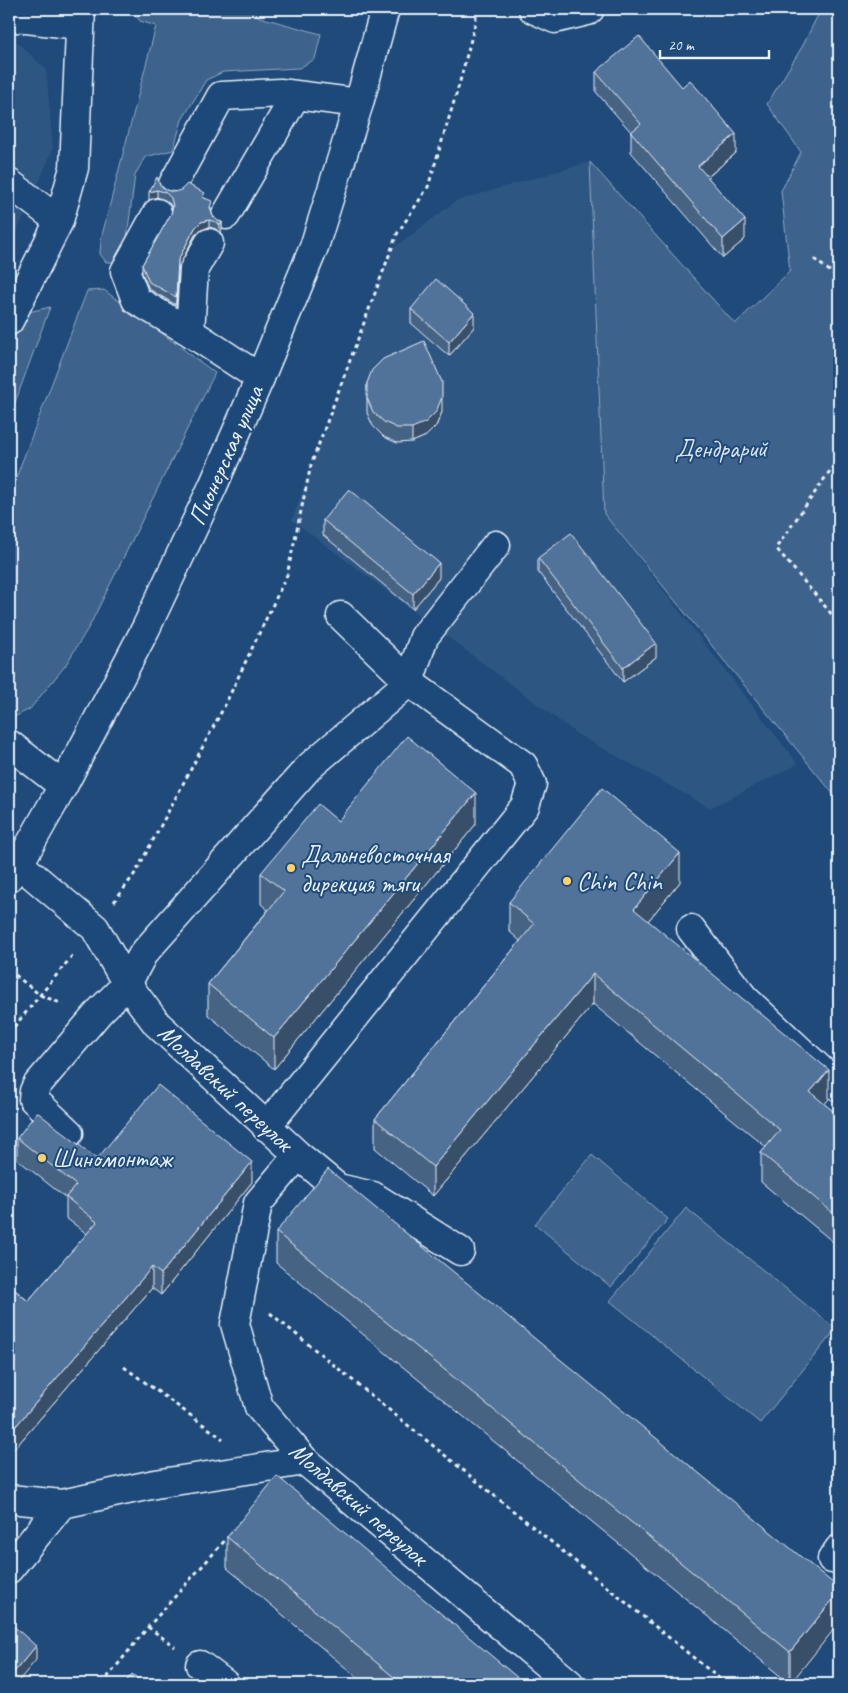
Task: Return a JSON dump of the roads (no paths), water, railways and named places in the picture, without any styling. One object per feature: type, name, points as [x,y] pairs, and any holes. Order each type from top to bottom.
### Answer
[{"type":"street","name":"Пионерская улица","points":[[14,870],[63,786],[146,628],[213,486],[260,378],[314,247],[359,103],[385,9]]},
{"type":"street","points":[[533,9],[555,19],[590,9]]},
{"type":"street","points":[[9,17],[80,17],[74,168],[59,221],[9,321]]},
{"type":"street","points":[[173,184],[221,96],[280,94],[359,103]]},
{"type":"street","points":[[226,215],[296,95]]},
{"type":"street","points":[[9,183],[59,221]]},
{"type":"street","points":[[157,213],[125,271],[136,300],[190,332],[260,378]]},
{"type":"street","points":[[190,332],[194,269],[209,243]]},
{"type":"street","points":[[69,1133],[34,1100],[34,1091],[37,1085],[100,1011],[127,984],[143,954],[309,767],[409,682],[424,637],[496,545]]},
{"type":"street","points":[[266,1127],[519,814],[525,806],[532,784],[523,765],[409,682],[341,616]]},
{"type":"street","points":[[9,744],[63,786]]},
{"type":"street","name":"Молдавский переулок","points":[[14,870],[95,928],[127,984],[157,1024],[298,1156],[258,1204],[235,1324],[259,1407],[305,1461],[570,1684]]},
{"type":"street","points":[[690,929],[744,998],[839,1087]]},
{"type":"street","points":[[298,1156],[338,1188],[373,1196],[460,1252]]},
{"type":"street","points":[[9,1498],[62,1504],[155,1484],[305,1461]]},
{"type":"street","points":[[9,1568],[62,1504]]},
{"type":"street","points":[[200,1665],[225,1684]]},
{"type":"place","name":"Дальневосточная дирекция тяги","points":[[291,868]]},
{"type":"place","name":"Chin Chin","points":[[567,881]]},
{"type":"place","name":"Шиномонтаж","points":[[42,1158]]},
{"type":"park label","name":"Дендрарий","points":[[721,448]]}]
